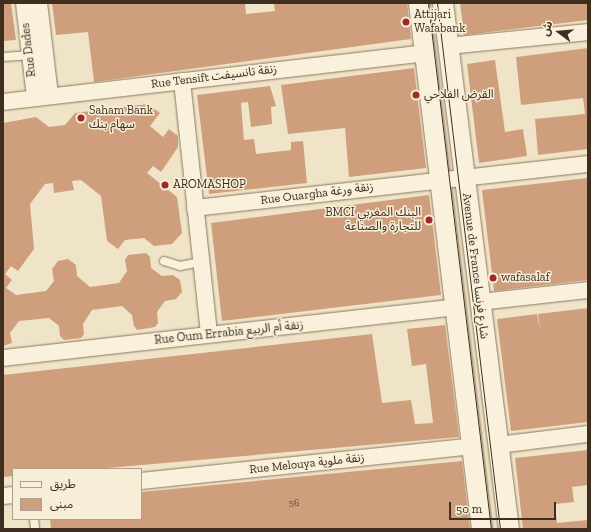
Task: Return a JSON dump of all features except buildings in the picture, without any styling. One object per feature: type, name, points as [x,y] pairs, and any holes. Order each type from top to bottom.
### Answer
[{"type":"street","name":"Rue Dades","points":[[24,3],[29,55],[42,96]]},
{"type":"street","name":"Rue Dades","points":[[39,3],[42,96]]},
{"type":"street","name":"Avenue de France شارع فرنسا","points":[[419,3],[482,529]]},
{"type":"street","name":"Avenue de France شارع فرنسا","points":[[443,3],[508,529]]},
{"type":"street","points":[[448,46],[588,32]]},
{"type":"street","name":"Rue Tensift زنقة تانسيفت","points":[[4,99],[182,81],[424,53]]},
{"type":"street","points":[[182,81],[209,335]]},
{"type":"street","points":[[464,179],[588,164]]},
{"type":"street","name":"Rue Ouargha زنقة ورغة","points":[[195,208],[439,180],[464,179]]},
{"type":"street","points":[[480,302],[588,290]]},
{"type":"street","name":"Rue Oum Errabia زنقة أم الربيع","points":[[3,358],[455,308]]},
{"type":"street","points":[[498,445],[588,434]]},
{"type":"street","name":"Rue Melouya زنقة ملوية","points":[[142,482],[473,446]]},
{"type":"lane","points":[[3,57],[29,55]]},
{"type":"lane","points":[[164,262],[180,266],[201,262]]},
{"type":"tram line","points":[[428,3],[491,529]]},
{"type":"tram line","points":[[437,3],[500,529]]},
{"type":"place","name":"Attijari Wafabank","points":[[406,22]]},
{"type":"place","name":"القرض الفلاحي","points":[[416,95]]},
{"type":"place","name":"Saham Bank سهام بنك","points":[[81,118]]},
{"type":"place","name":"AROMASHOP","points":[[165,185]]},
{"type":"place","name":"BMCI البنك المغربي للتجارة والصناعة","points":[[429,220]]},
{"type":"place","name":"wafasalaf","points":[[493,278]]}]
